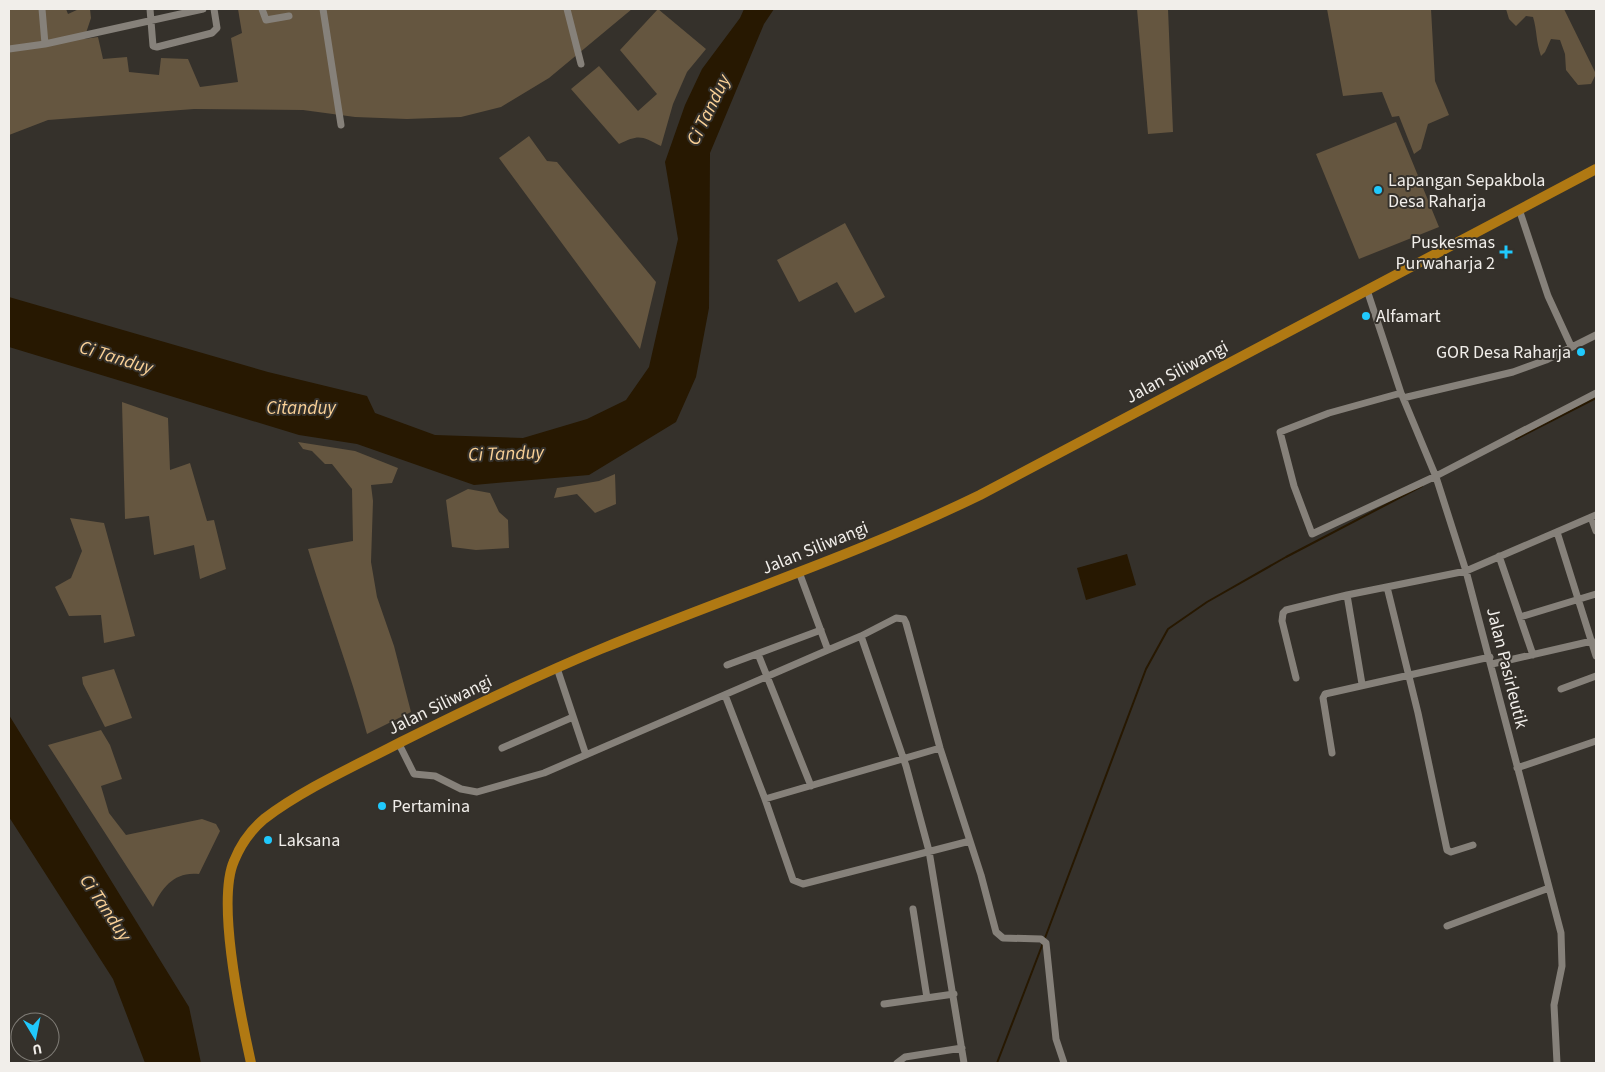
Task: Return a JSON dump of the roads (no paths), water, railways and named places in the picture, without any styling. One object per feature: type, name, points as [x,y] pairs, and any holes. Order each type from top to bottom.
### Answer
[{"type":"highway","name":"Jalan Siliwangi","points":[[251,1063],[228,923],[228,884],[233,862],[249,835],[264,820],[298,797],[399,744],[558,668],[924,522],[980,495],[1596,169]]},
{"type":"street","points":[[42,9],[45,44]]},
{"type":"street","points":[[150,9],[153,46],[157,47],[212,33],[217,28],[214,9]]},
{"type":"street","points":[[9,49],[45,44],[203,9]]},
{"type":"street","points":[[262,9],[266,20],[289,16]]},
{"type":"street","points":[[323,9],[341,125]]},
{"type":"street","points":[[567,9],[581,64]]},
{"type":"street","points":[[1518,209],[1548,296],[1571,346]]},
{"type":"street","name":"Jalan Pasirleutik","points":[[1367,290],[1402,395],[1437,479],[1466,571],[1491,661],[1516,768],[1562,934],[1564,952],[1554,1005],[1557,1063]]},
{"type":"street","points":[[1596,335],[1546,360],[1513,372],[1402,395],[1329,413],[1280,432],[1294,486],[1312,534],[1437,479],[1596,393]]},
{"type":"street","points":[[1296,678],[1282,621],[1283,613],[1347,595],[1466,571],[1594,516],[1596,531]]},
{"type":"street","points":[[1557,532],[1596,656]]},
{"type":"street","points":[[1499,556],[1533,655]]},
{"type":"street","points":[[799,572],[828,650]]},
{"type":"street","points":[[1388,587],[1447,850],[1451,852],[1473,845]]},
{"type":"street","points":[[1520,617],[1596,594]]},
{"type":"street","points":[[1347,595],[1362,684]]},
{"type":"street","points":[[399,744],[414,774],[435,776],[470,792],[477,792],[544,773],[768,677],[861,636],[896,618],[904,619],[940,748],[982,874],[998,936],[1044,941],[1056,1039],[1064,1063]]},
{"type":"street","points":[[726,665],[821,630]]},
{"type":"street","points":[[861,636],[904,760],[929,851],[964,1063]]},
{"type":"street","points":[[1332,753],[1323,696],[1328,692],[1409,674],[1533,655],[1592,641]]},
{"type":"street","points":[[758,654],[811,786]]},
{"type":"street","points":[[558,668],[586,755]]},
{"type":"street","points":[[1561,689],[1596,676]]},
{"type":"street","points":[[725,694],[765,799],[793,880],[797,884],[970,841]]},
{"type":"street","points":[[502,748],[573,717]]},
{"type":"street","points":[[1516,768],[1596,741]]},
{"type":"street","points":[[765,799],[940,748]]},
{"type":"street","points":[[1446,926],[1549,888]]},
{"type":"street","points":[[913,909],[927,998]]},
{"type":"street","points":[[884,1004],[954,994]]},
{"type":"street","points":[[897,1063],[905,1057],[962,1048]]},
{"type":"water","name":"Citanduy","points":[[744,9],[774,9],[764,24],[710,153],[709,308],[696,377],[676,422],[589,475],[474,485],[357,444],[299,435],[9,347],[9,297],[268,372],[367,396],[375,413],[435,435],[523,438],[587,419],[626,400],[649,367],[678,239],[665,162],[685,105],[702,69],[740,18]]},
{"type":"water","points":[[1127,554],[1136,585],[1086,600],[1077,568]]},
{"type":"water","name":"Ci Tanduy","points":[[9,715],[189,1007],[201,1063],[145,1063],[113,979],[9,817]]},
{"type":"waterway","points":[[1516,439],[1596,398]]},
{"type":"waterway","points":[[1045,938],[1146,669],[1168,629],[1207,602],[1286,557],[1422,486]]},
{"type":"waterway","points":[[997,1063],[1043,943]]},
{"type":"place","name":"Lapangan Sepakbola Desa Raharja","points":[[1378,190]]},
{"type":"place","name":"Puskesmas Purwaharja 2","points":[[1506,252]]},
{"type":"place","name":"Alfamart","points":[[1366,316]]},
{"type":"place","name":"GOR Desa Raharja","points":[[1581,352]]},
{"type":"place","name":"Pertamina","points":[[382,806]]},
{"type":"place","name":"Laksana","points":[[268,840]]}]
